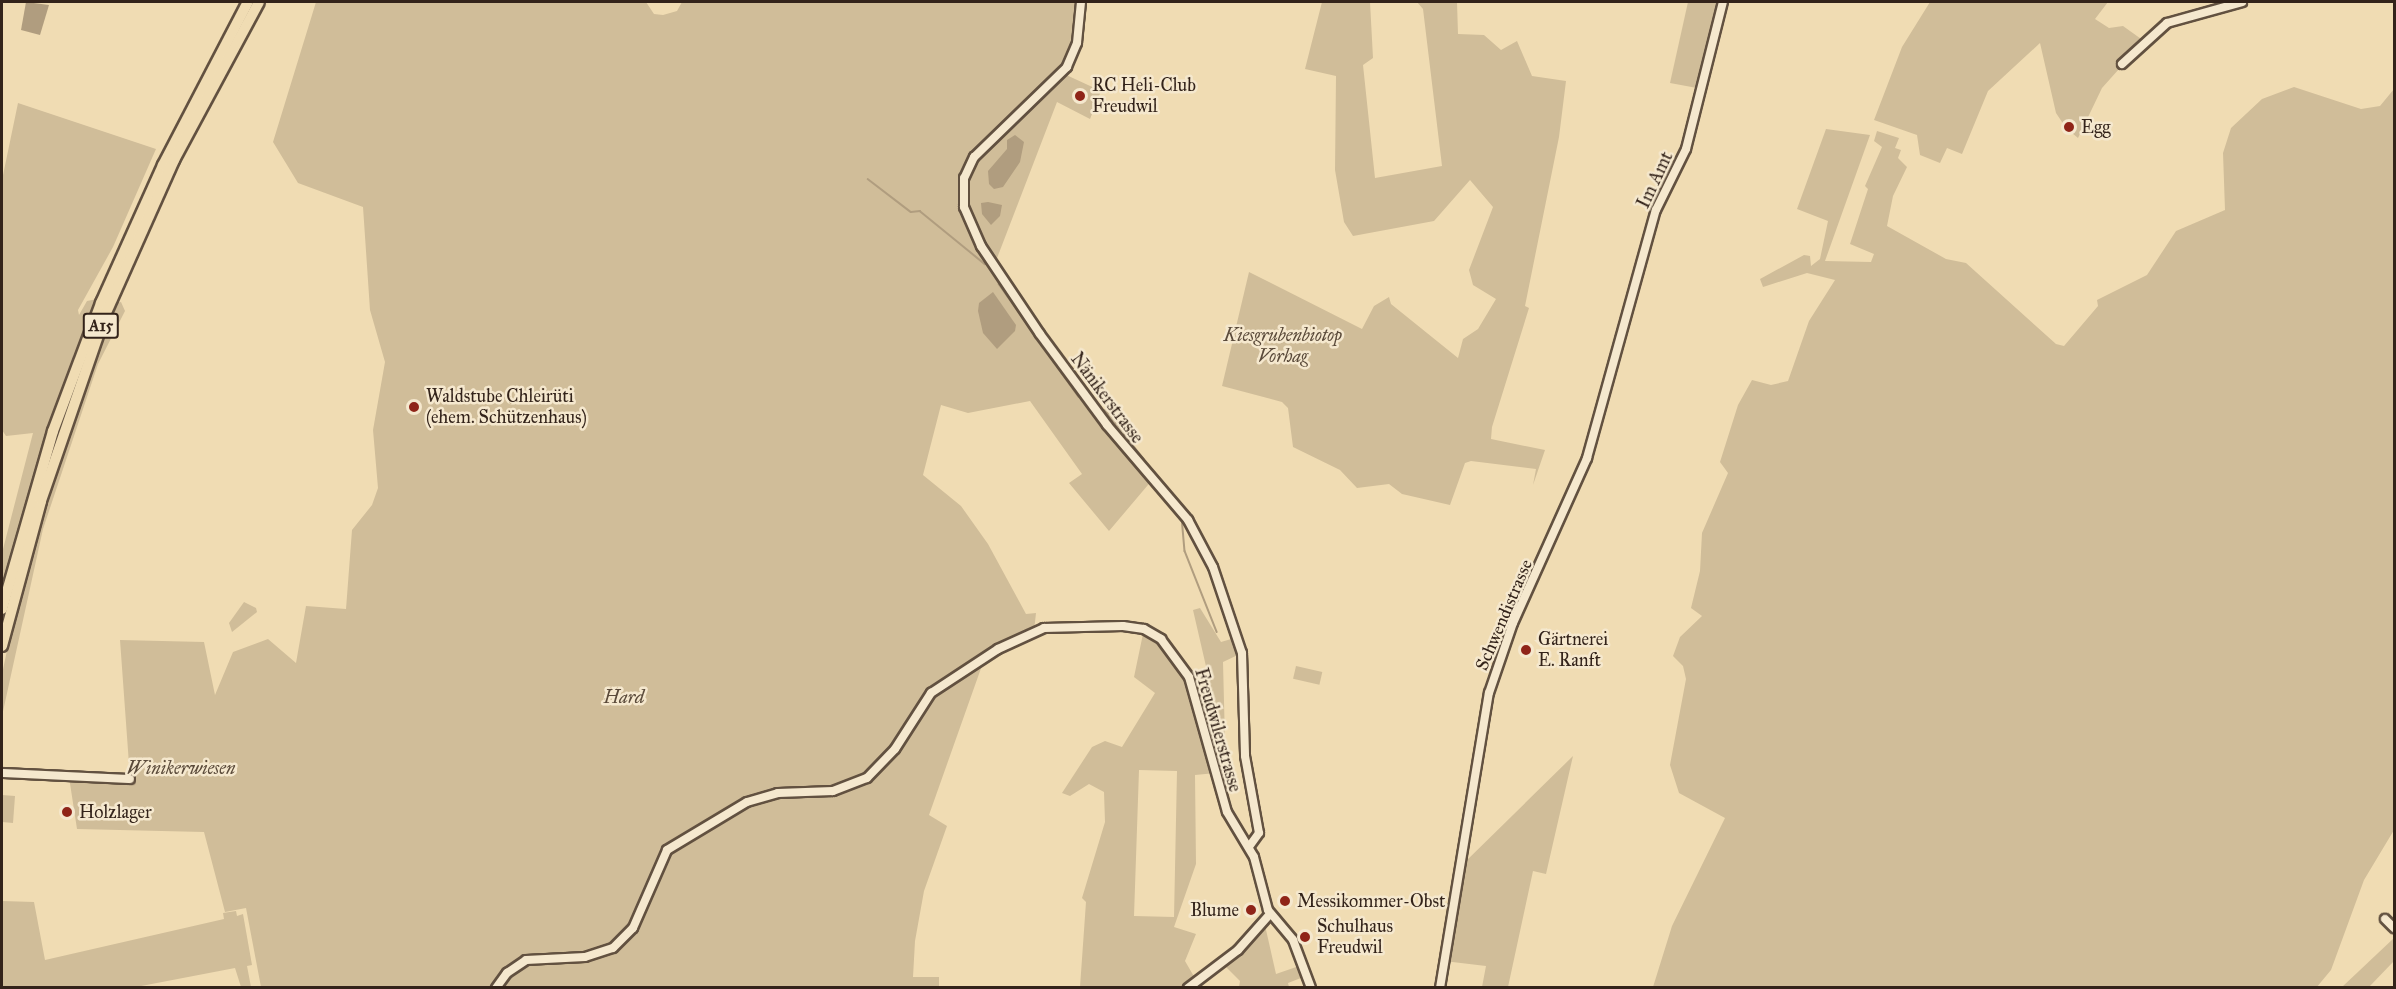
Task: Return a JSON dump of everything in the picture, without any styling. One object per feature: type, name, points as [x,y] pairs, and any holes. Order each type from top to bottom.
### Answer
[{"type":"highway","name":"A15","points":[[2,609],[53,431],[101,303],[168,154],[248,2]]},
{"type":"highway","name":"A15","points":[[2,646],[47,481],[105,315],[174,160],[259,2]]},
{"type":"street","name":"Nänikerstrasse","points":[[1082,2],[1077,43],[1066,67],[974,157],[964,178],[964,207],[981,246],[1040,334],[1114,434],[1188,520],[1213,567],[1242,653],[1245,756],[1259,833],[1249,847]]},
{"type":"street","name":"Im Amt","points":[[1619,335],[1656,210],[1686,149],[1723,2]]},
{"type":"street","points":[[2122,64],[2167,23],[2242,2]]},
{"type":"street","name":"Schwendistrasse","points":[[1440,987],[1489,693],[1510,631],[1587,458],[1619,335]]},
{"type":"street","name":"Freudwilerstrasse","points":[[496,987],[511,969],[532,958],[585,957],[613,948],[633,928],[658,862],[674,845],[761,796],[832,791],[858,784],[886,760],[924,703],[942,684],[1020,636],[1044,628],[1138,628],[1152,633],[1175,653],[1189,677],[1227,812],[1249,847],[1270,914],[1293,940],[1311,987]]},
{"type":"street","points":[[2,773],[130,779]]},
{"type":"street","points":[[1188,987],[1238,950],[1270,914]]},
{"type":"street","points":[[2385,919],[2394,928]]},
{"type":"green space","name":"Hard","points":[[316,2],[646,2],[654,14],[663,15],[677,11],[682,2],[1081,2],[1079,28],[1062,73],[1101,91],[1090,119],[1057,102],[994,266],[1040,334],[1153,479],[1109,531],[1069,483],[1082,474],[1030,401],[968,413],[941,405],[923,475],[961,506],[988,544],[1026,614],[1036,613],[1034,631],[985,657],[929,815],[947,826],[924,891],[915,941],[913,977],[939,977],[939,987],[261,987],[246,908],[225,912],[204,832],[77,829],[69,777],[130,778],[120,640],[204,642],[215,695],[233,652],[268,639],[296,663],[306,606],[346,609],[352,530],[372,505],[378,488],[373,430],[385,362],[370,310],[363,207],[298,183],[273,142]]},
{"type":"green space","name":"Kiesgrubenbiotop Vorhag","points":[[1322,2],[1370,2],[1373,58],[1363,65],[1375,178],[1442,166],[1423,9],[1417,2],[1457,2],[1458,34],[1484,35],[1501,50],[1517,41],[1532,76],[1566,81],[1559,137],[1525,306],[1529,308],[1492,427],[1491,439],[1545,450],[1533,485],[1536,469],[1471,461],[1465,463],[1450,505],[1402,494],[1389,484],[1357,488],[1340,470],[1293,447],[1288,408],[1282,402],[1222,386],[1249,272],[1362,329],[1374,306],[1389,297],[1391,304],[1458,358],[1463,339],[1478,329],[1496,299],[1473,285],[1469,270],[1493,207],[1470,180],[1434,221],[1353,236],[1344,222],[1335,170],[1336,76],[1305,69]]},
{"type":"green space","points":[[1688,2],[1720,2],[1697,88],[1670,83]]},
{"type":"green space","points":[[1930,2],[2108,2],[2095,19],[2109,28],[2123,26],[2144,41],[2102,88],[2078,138],[2066,128],[2056,113],[2040,43],[1988,91],[1962,154],[1947,148],[1940,163],[1920,155],[1917,135],[1874,120],[1902,47]]},
{"type":"green space","points":[[2294,87],[2361,109],[2380,106],[2394,89],[2394,830],[2364,880],[2331,970],[2316,988],[1653,987],[1672,926],[1725,818],[1679,793],[1670,765],[1686,679],[1683,666],[1673,656],[1680,637],[1702,616],[1691,608],[1700,571],[1702,533],[1728,473],[1720,462],[1738,405],[1752,380],[1771,385],[1788,381],[1809,321],[1835,280],[1807,273],[1763,287],[1760,279],[1804,255],[1810,256],[1811,266],[1820,259],[1828,221],[1797,209],[1826,129],[1870,135],[1825,261],[1871,262],[1874,254],[1850,244],[1868,189],[1865,186],[1882,147],[1874,141],[1877,131],[1899,138],[1895,148],[1901,150],[1898,158],[1907,167],[1893,196],[1887,226],[1946,259],[1966,263],[2056,344],[2064,346],[2098,306],[2097,300],[2147,275],[2176,231],[2225,210],[2223,153],[2231,128],[2262,99]]},
{"type":"green space","points":[[18,103],[156,149],[113,247],[78,310],[79,315],[87,301],[97,299],[57,407],[2,590],[2,553],[33,433],[6,436],[2,430],[2,180]]},
{"type":"green space","points":[[121,302],[125,311],[98,364],[43,529],[2,716],[2,674],[18,599],[50,487],[104,333],[116,303]]},
{"type":"green space","points":[[244,602],[256,608],[257,612],[232,632],[229,623]]},
{"type":"green space","points":[[1200,608],[1221,642],[1238,637],[1242,653],[1223,662],[1225,741],[1214,746],[1208,675],[1193,610]]},
{"type":"green space","points":[[1144,629],[1182,663],[1216,773],[1195,775],[1196,864],[1174,927],[1196,934],[1185,961],[1196,980],[1193,987],[1080,987],[1086,902],[1082,898],[1105,822],[1104,792],[1089,784],[1070,796],[1062,793],[1092,747],[1105,741],[1122,747],[1155,693],[1134,677]],"holes":[[[1139,770],[1177,771],[1174,917],[1134,916]]]},
{"type":"green space","points":[[1296,666],[1322,672],[1319,685],[1293,679]]},
{"type":"green space","points":[[1573,756],[1546,874],[1533,871],[1508,987],[1482,987],[1486,966],[1444,961],[1464,863]]},
{"type":"green space","points":[[2,795],[15,796],[13,823],[2,822]]},
{"type":"green space","points":[[2,901],[34,902],[45,960],[224,919],[223,913],[236,911],[237,916],[243,914],[252,965],[247,966],[251,987],[241,987],[235,968],[136,987],[2,987]]},
{"type":"green space","points":[[1264,921],[1276,974],[1302,965],[1306,976],[1288,983],[1289,987],[1239,987],[1240,981],[1222,963]]},
{"type":"green space","points":[[2394,938],[2394,961],[2369,987],[2342,987]]},
{"type":"shaded area","points":[[26,2],[49,5],[40,35],[21,30]]},
{"type":"shaded area","points":[[1015,135],[1024,142],[1020,162],[1003,187],[994,189],[989,184],[988,171],[1007,149],[1007,140]]},
{"type":"shaded area","points":[[981,203],[1002,205],[1000,216],[991,225],[982,214]]},
{"type":"shaded area","points":[[993,292],[1016,325],[1015,331],[997,349],[983,333],[978,311],[979,303]]},
{"type":"waterway","points":[[868,179],[911,212],[920,211],[985,264]]},
{"type":"waterway","points":[[999,284],[1079,397]]},
{"type":"waterway","points":[[1105,410],[1144,459]]},
{"type":"waterway","points":[[1182,517],[1185,551],[1217,632]]},
{"type":"place","name":"RC Heli-Club Freudwil","points":[[1080,96]]},
{"type":"place","name":"Egg","points":[[2069,127]]},
{"type":"place","name":"Waldstube Chleirüti (ehem. Schützenhaus)","points":[[414,407]]},
{"type":"place","name":"Gärtnerei E. Ranft","points":[[1526,650]]},
{"type":"place","name":"Holzlager","points":[[67,812]]},
{"type":"place","name":"Messikommer-Obst","points":[[1285,901]]},
{"type":"place","name":"Blume","points":[[1251,910]]},
{"type":"place","name":"Schulhaus Freudwil","points":[[1305,937]]},
{"type":"park label","name":"Winikerwiesen","points":[[181,768]]}]
